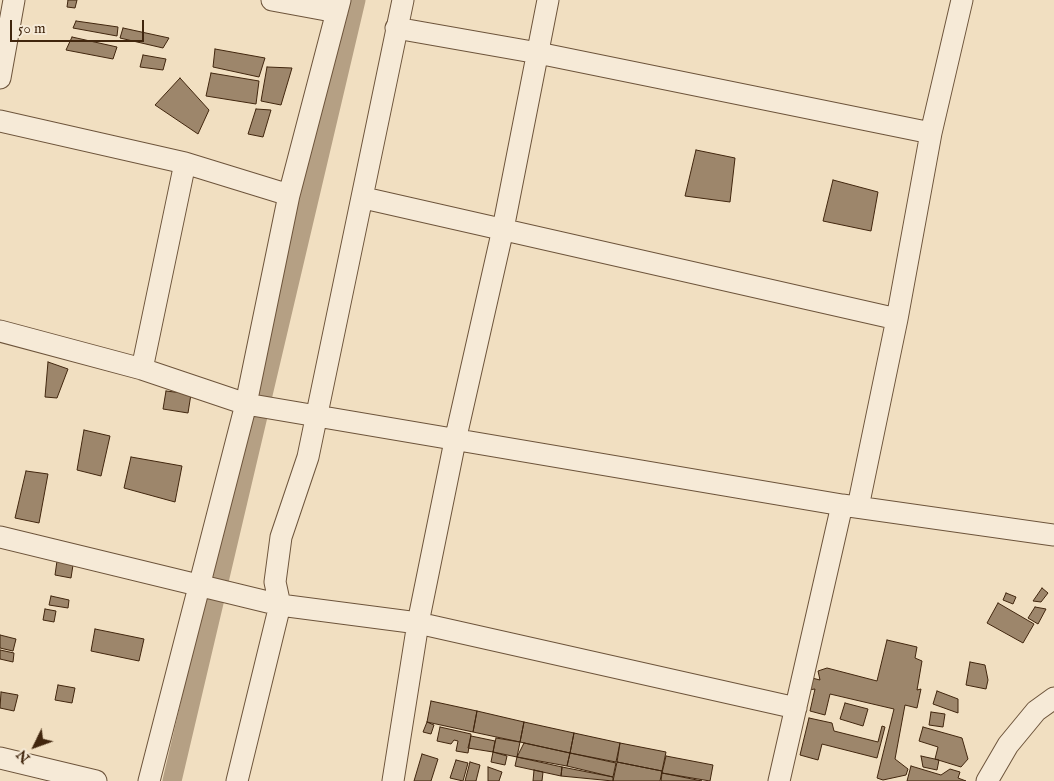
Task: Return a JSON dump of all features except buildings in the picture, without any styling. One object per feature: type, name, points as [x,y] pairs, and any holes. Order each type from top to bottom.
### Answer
[{"type":"street","points":[[0,78],[14,0]]},
{"type":"street","points":[[149,781],[246,404],[289,195],[338,6],[272,0]]},
{"type":"street","points":[[237,781],[280,605],[274,582],[276,562],[292,497],[308,457],[315,417],[364,198],[403,0]]},
{"type":"street","points":[[393,781],[418,623],[455,441],[503,228],[548,0]]},
{"type":"street","points":[[779,781],[796,708],[850,506],[897,319],[931,133],[962,0]]},
{"type":"street","points":[[396,28],[538,52],[931,133]]},
{"type":"street","points":[[0,120],[185,163],[289,195]]},
{"type":"street","points":[[142,369],[185,163]]},
{"type":"street","points":[[364,198],[503,228],[897,319]]},
{"type":"street","points":[[0,331],[142,369],[246,404],[455,441],[850,506],[1054,535]]},
{"type":"street","points":[[0,537],[280,605],[418,623],[796,708]]},
{"type":"street","points":[[987,781],[1008,745],[1036,711],[1054,698]]},
{"type":"street","points":[[0,758],[96,781]]},
{"type":"waterway","points":[[172,781],[356,0]]}]
